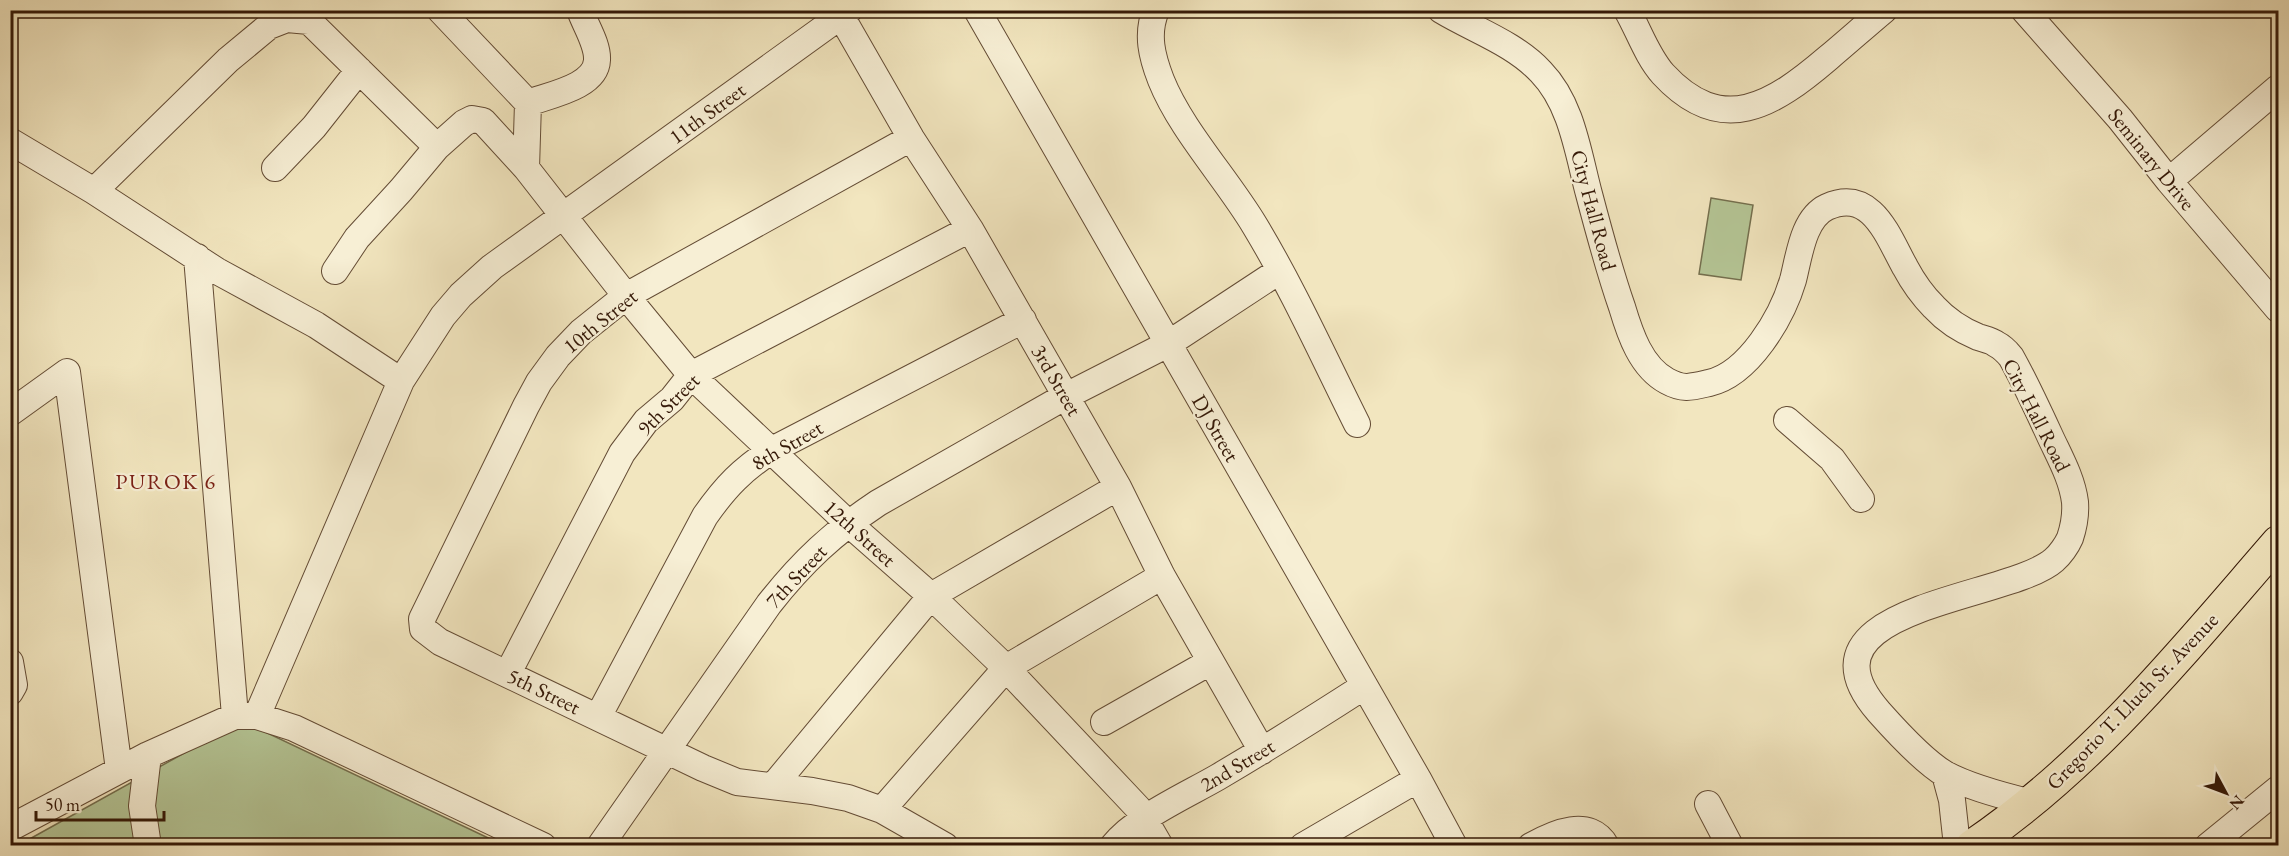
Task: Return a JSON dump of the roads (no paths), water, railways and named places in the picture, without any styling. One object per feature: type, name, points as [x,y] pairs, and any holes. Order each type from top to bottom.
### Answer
[{"type":"main road","name":"Gregorio T. Lluch Sr. Avenue","points":[[1972,846],[2032,803],[2069,771],[2131,707],[2278,542]]},
{"type":"street","points":[[528,103],[586,82],[594,72],[597,60],[595,48],[580,10]]},
{"type":"street","name":"DJ Street","points":[[977,10],[1418,779],[1454,846]]},
{"type":"street","points":[[1156,10],[1151,23],[1152,54],[1162,83],[1185,123],[1256,227],[1357,423]]},
{"type":"street","name":"City Hall Road","points":[[1441,10],[1518,53],[1541,72],[1559,96],[1572,128],[1605,252],[1628,327],[1640,353],[1653,370],[1666,381],[1685,388],[1719,380],[1744,362],[1764,340],[1781,311],[1809,225],[1824,209],[1843,201],[1860,205],[1877,217],[1918,289],[1934,308],[1954,325],[1995,343],[2011,357],[2069,476],[2075,502],[2075,523],[2069,541],[2054,560],[2035,571],[2002,584],[1955,596],[1893,622],[1872,636],[1859,650],[1855,671],[1861,688],[1871,703],[1908,743],[1945,774],[2005,796],[2032,803]]},
{"type":"street","points":[[1627,10],[1661,72],[1680,90],[1706,104],[1727,111],[1753,107],[1778,97],[1807,76],[1884,10]]},
{"type":"street","name":"Seminary Drive","points":[[2024,10],[2120,119],[2169,181],[2278,309]]},
{"type":"street","name":"3rd Street","points":[[845,13],[911,138],[970,229],[1118,487],[1162,576],[1262,751]]},
{"type":"street","name":"11th Street","points":[[246,716],[401,381],[443,316],[461,295],[492,267],[845,13]]},
{"type":"street","points":[[448,14],[528,103],[526,168]]},
{"type":"street","points":[[94,191],[228,60],[269,26],[286,19],[309,21],[437,147],[357,238],[335,271]]},
{"type":"street","points":[[275,168],[314,127],[359,70]]},
{"type":"street","points":[[2169,181],[2278,88]]},
{"type":"street","name":"12th Street","points":[[437,147],[464,123],[472,119],[483,121],[526,168],[691,375],[1006,668],[1138,808],[1160,846]]},
{"type":"street","name":"10th Street","points":[[423,629],[422,619],[426,608],[539,382],[558,356],[581,332],[626,296],[911,138]]},
{"type":"street","points":[[10,141],[94,191],[217,271],[316,325],[401,381]]},
{"type":"street","name":"9th Street","points":[[508,673],[622,453],[646,421],[672,399],[691,375],[970,229]]},
{"type":"street","points":[[197,257],[246,716]]},
{"type":"street","name":"7th Street","points":[[600,846],[746,634],[782,587],[795,571],[848,523],[878,503],[1066,396],[1168,344],[1279,271]]},
{"type":"street","name":"8th Street","points":[[598,717],[705,516],[724,489],[747,467],[772,450],[1023,320]]},
{"type":"street","points":[[10,413],[67,372],[119,770]]},
{"type":"street","points":[[1787,420],[1832,459],[1862,499]]},
{"type":"street","points":[[774,785],[931,596],[1118,487]]},
{"type":"street","points":[[882,810],[1006,668],[1162,576]]},
{"type":"street","name":"5th Street","points":[[423,629],[440,642],[666,751],[736,782],[774,785],[848,798],[882,810],[945,846]]},
{"type":"street","points":[[10,662],[14,685],[10,692]]},
{"type":"street","points":[[1104,722],[1210,662]]},
{"type":"street","name":"2nd Street","points":[[1113,846],[1122,835],[1146,819],[1262,751],[1364,687]]},
{"type":"street","points":[[11,828],[148,755],[246,716],[294,728],[543,846]]},
{"type":"street","points":[[148,755],[142,806],[148,846]]},
{"type":"street","points":[[1945,774],[1952,800],[1956,846]]},
{"type":"street","points":[[1303,846],[1418,779]]},
{"type":"street","points":[[2211,845],[2278,789]]},
{"type":"street","points":[[1708,804],[1730,846]]},
{"type":"street","points":[[1532,846],[1551,835],[1584,829],[1594,832],[1606,846]]},
{"type":"district","name":"PUROK 6","points":[[166,481]]}]
